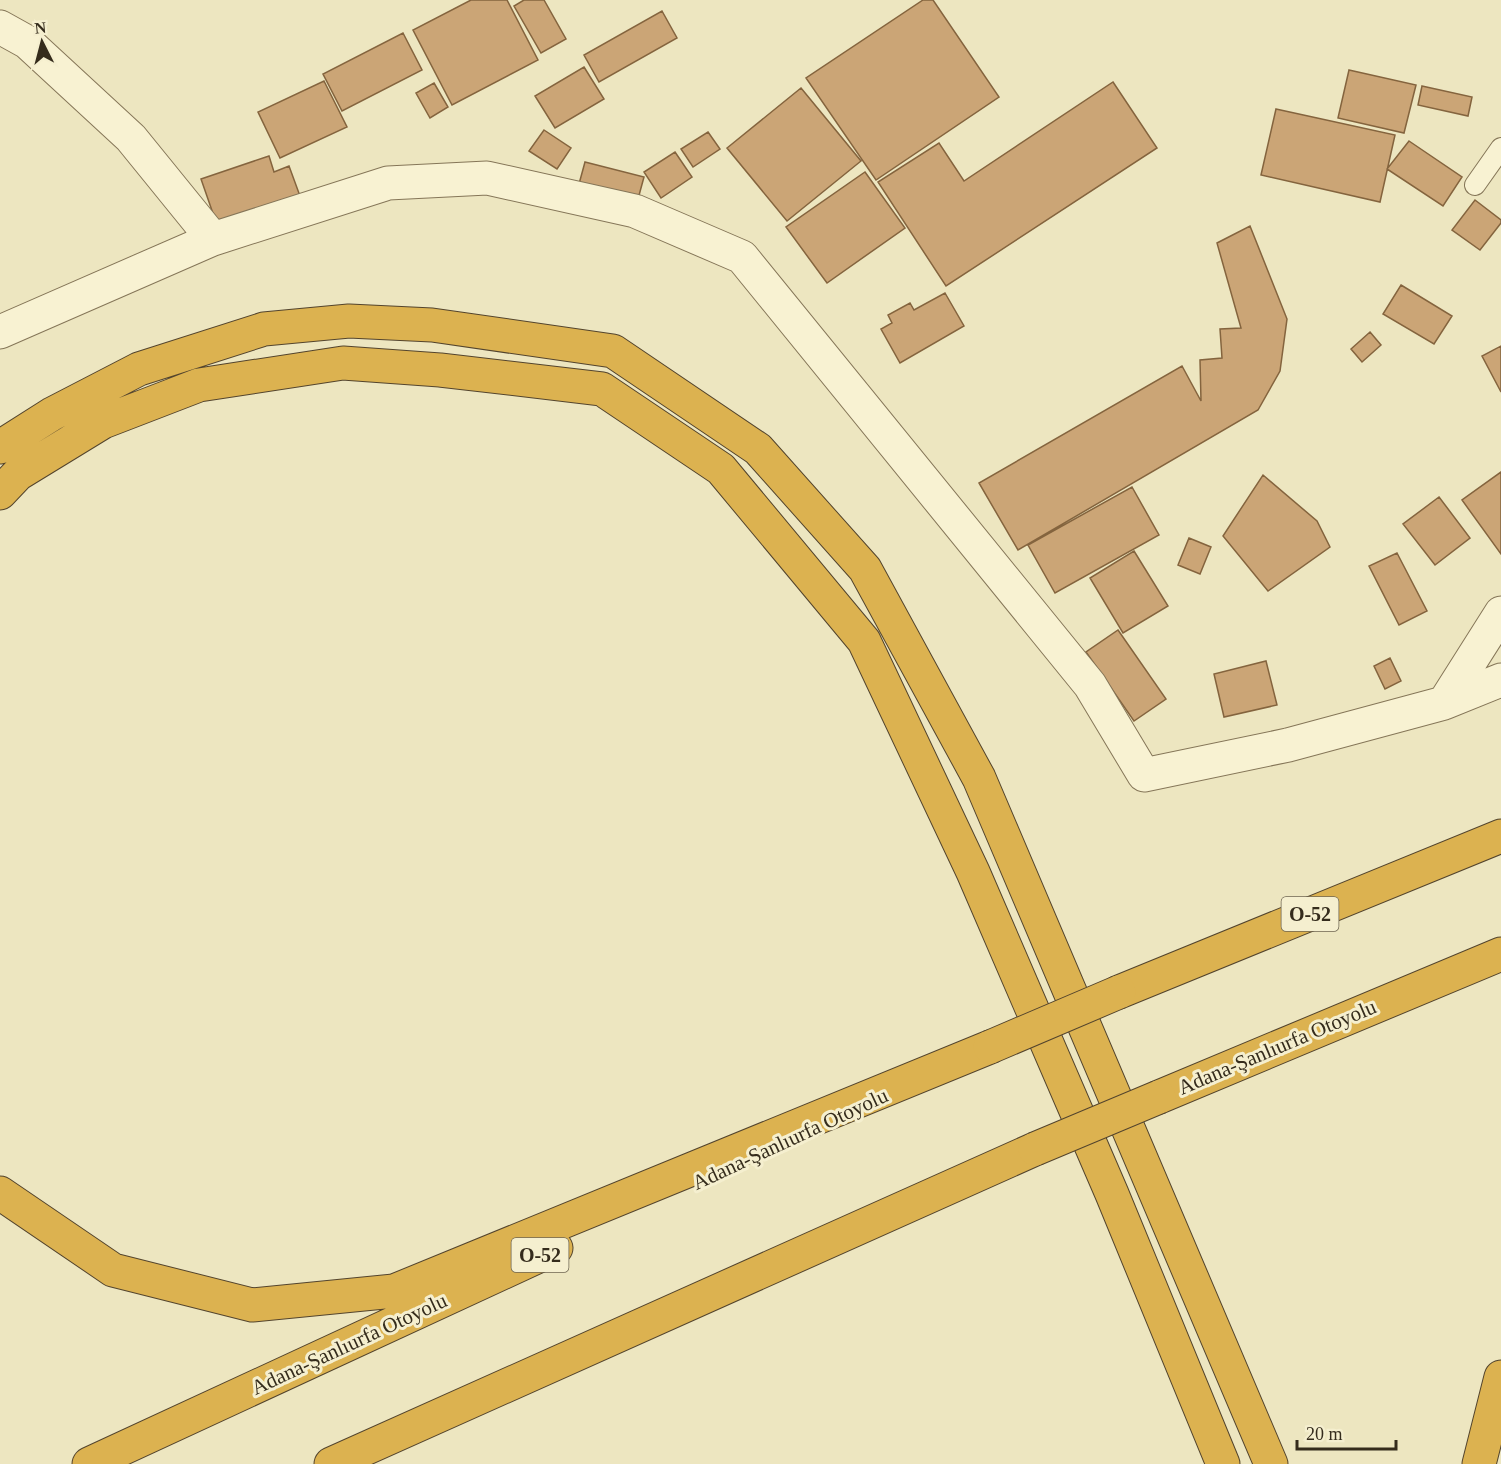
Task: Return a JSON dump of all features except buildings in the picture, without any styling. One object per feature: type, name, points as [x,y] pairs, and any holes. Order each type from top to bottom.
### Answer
[{"type":"highway","points":[[0,447],[51,414],[139,369],[264,329],[349,321],[432,326],[613,351],[758,449],[865,569],[979,778],[1271,1464]]},
{"type":"highway","points":[[0,493],[18,474],[102,422],[199,384],[343,363],[440,370],[602,389],[721,469],[864,641],[972,872],[1112,1194],[1223,1464]]},
{"type":"highway","name":"Adana-Şanlıurfa Otoyolu","points":[[89,1464],[990,1047],[1501,836]]},
{"type":"highway","name":"Adana-Şanlıurfa Otoyolu","points":[[331,1464],[1035,1149],[1501,954]]},
{"type":"highway","points":[[0,1193],[113,1270],[252,1305],[394,1291],[990,1047]]},
{"type":"highway","points":[[1479,1464],[1501,1377]]},
{"type":"street","points":[[0,27],[27,42],[131,138],[213,239]]},
{"type":"street","points":[[0,332],[213,239],[388,183],[487,178],[635,211],[742,257],[1090,685],[1144,775],[1288,745],[1444,703],[1501,680]]},
{"type":"street","points":[[1444,703],[1501,613]]},
{"type":"lane","points":[[1475,185],[1501,148]]}]
